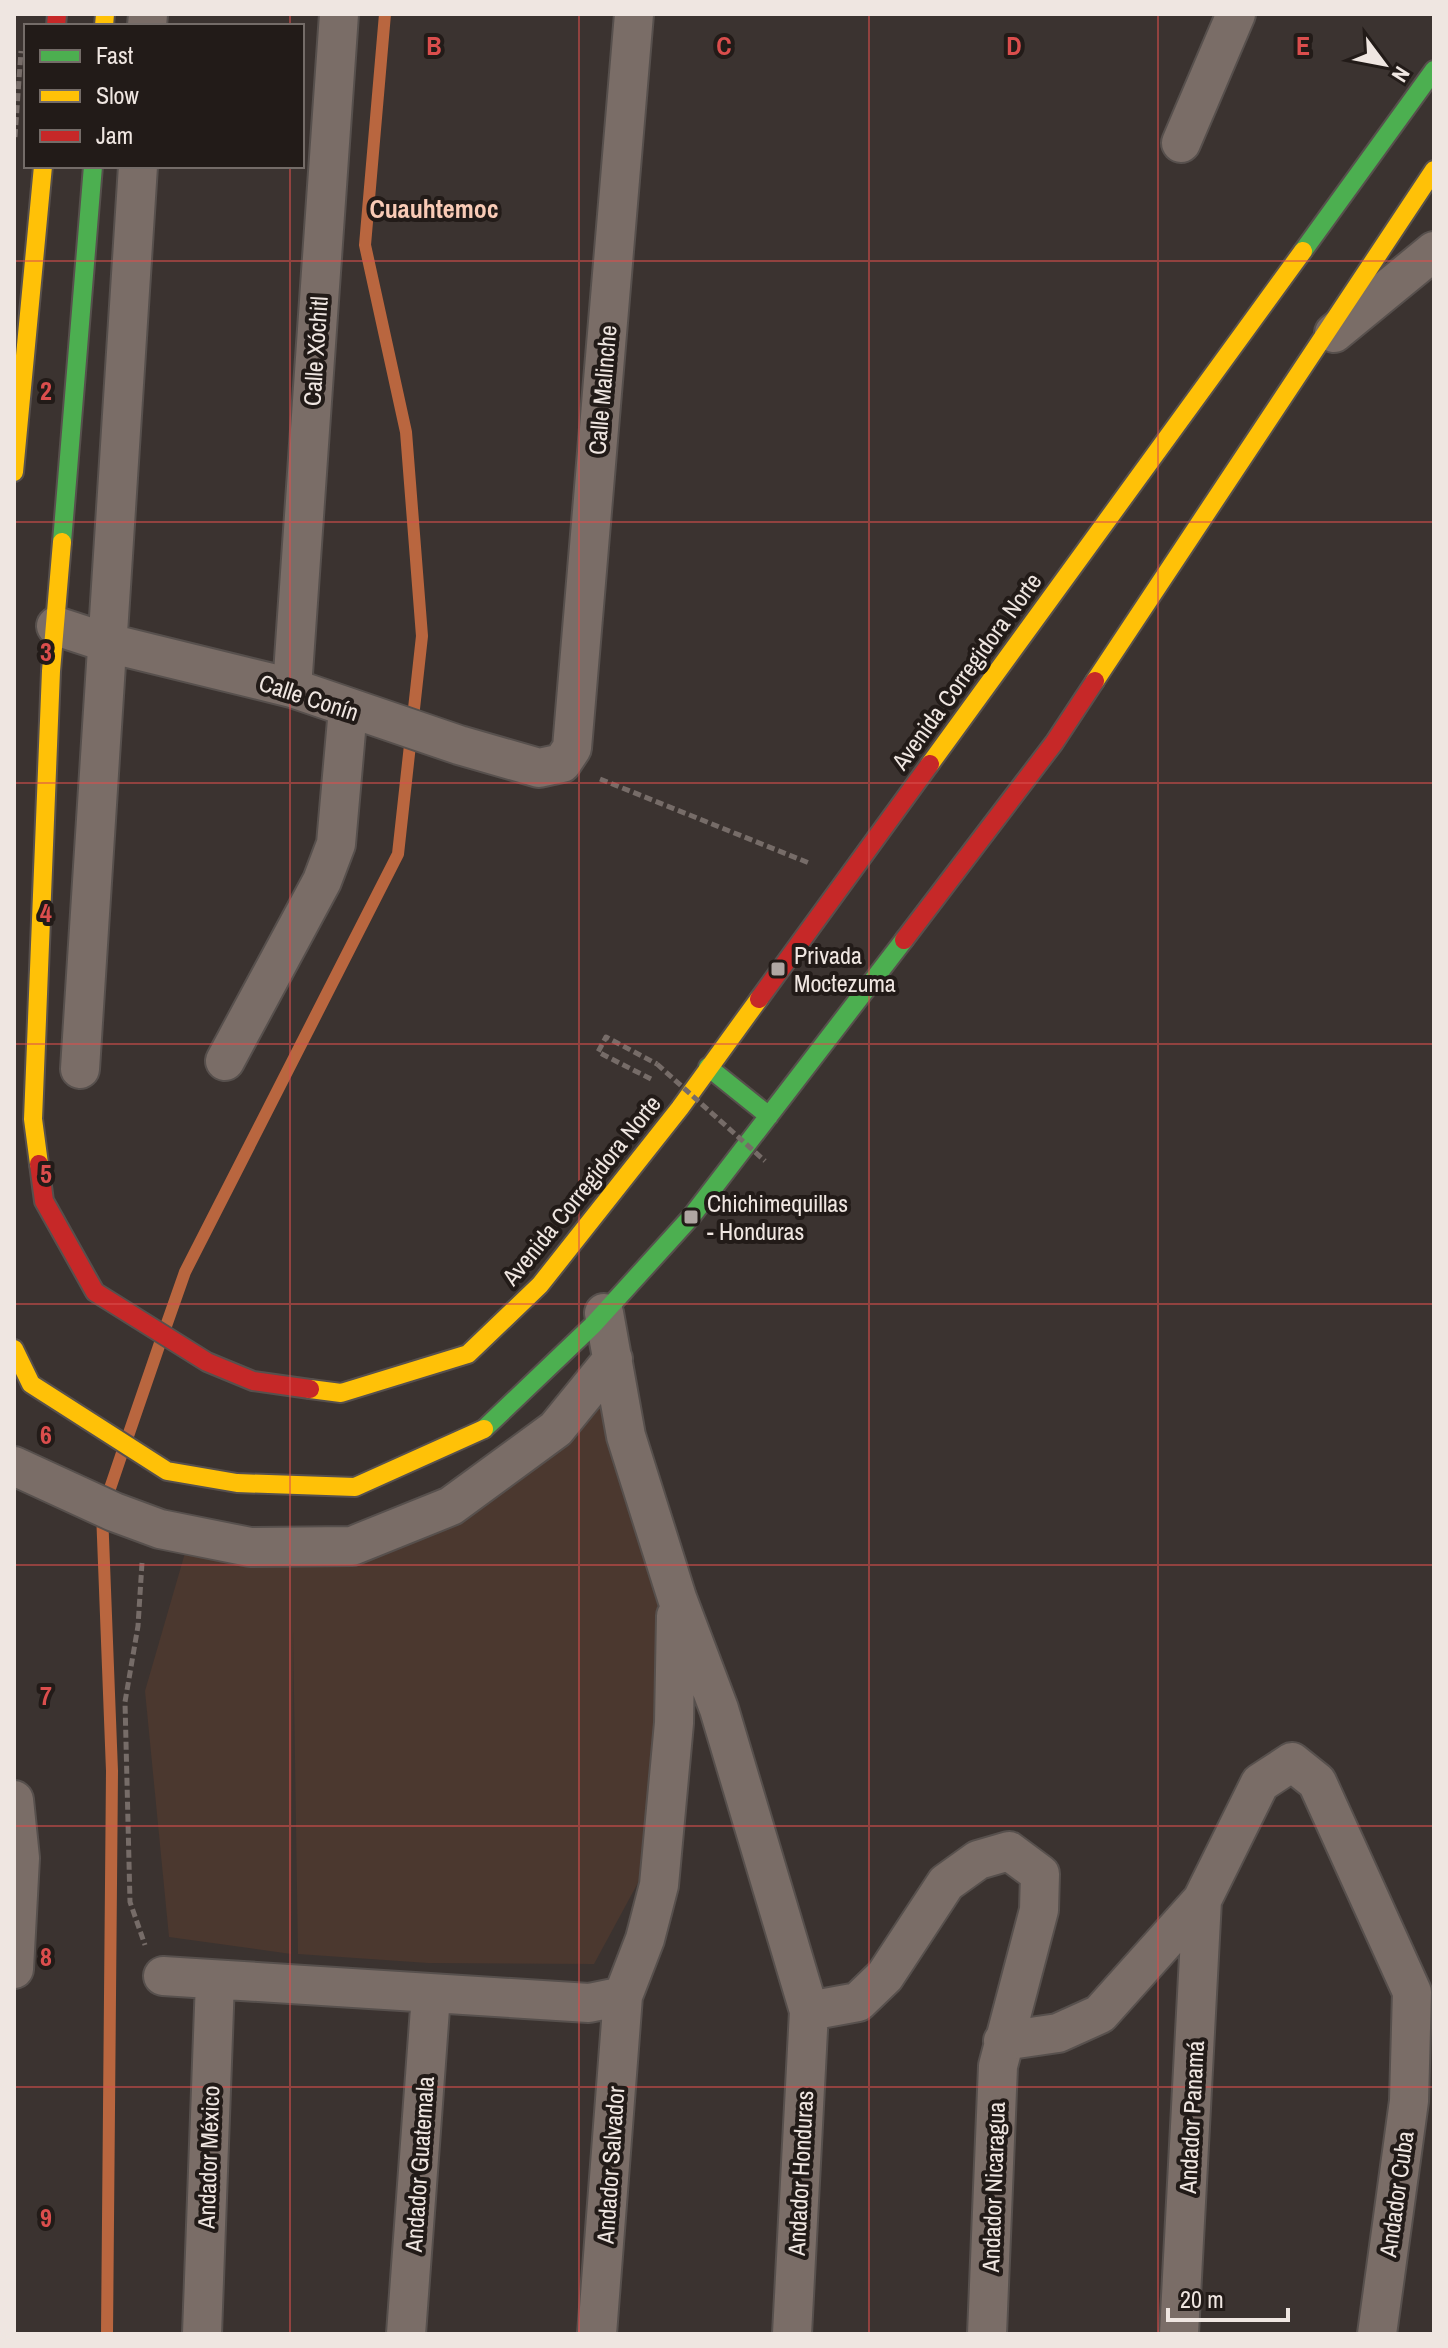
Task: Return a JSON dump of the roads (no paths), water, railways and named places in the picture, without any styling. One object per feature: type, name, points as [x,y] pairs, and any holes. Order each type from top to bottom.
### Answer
[{"type":"main road","name":"Avenida Corregidora Norte","points":[[93,168],[56,626],[33,1119],[44,1201],[95,1292],[207,1362],[253,1381],[341,1393],[468,1354],[540,1285],[680,1108],[1434,70]]},
{"type":"main road","points":[[14,472],[43,168]]},
{"type":"main road","points":[[14,1349],[31,1384],[167,1471],[237,1483],[355,1487],[488,1427],[604,1313],[691,1217],[1054,743],[1434,170]]},
{"type":"main road","points":[[708,1067],[769,1116]]},
{"type":"street","name":"Calle Xóchitl","points":[[292,688],[339,14]]},
{"type":"street","name":"Calle Malinche","points":[[562,763],[572,748],[634,14]]},
{"type":"street","points":[[1181,143],[1236,14]]},
{"type":"street","points":[[80,1069],[138,168]]},
{"type":"street","points":[[1317,347],[1434,251]]},
{"type":"street","name":"Calle Conín","points":[[56,626],[108,643],[292,688],[354,711],[539,768],[562,763]]},
{"type":"street","points":[[225,1061],[322,881],[336,844],[354,711]]},
{"type":"street","name":"Andador Honduras","points":[[604,1313],[626,1436],[677,1598],[719,1709],[809,2011],[792,2334]]},
{"type":"street","points":[[14,1466],[141,1522],[250,1547],[352,1546],[451,1506],[556,1429],[613,1359]]},
{"type":"street","name":"Andador Salvador","points":[[597,2334],[623,1996],[645,1939],[659,1885],[674,1723],[677,1598]]},
{"type":"street","name":"Andador Cuba","points":[[1202,1900],[1260,1783],[1292,1762],[1317,1782],[1412,1992],[1409,2101],[1377,2334]]},
{"type":"street","points":[[14,1800],[20,1858],[14,1969]]},
{"type":"street","name":"Andador Nicaragua","points":[[809,2011],[858,2002],[885,1976],[946,1883],[978,1860],[1009,1851],[1040,1874],[1039,1910],[998,2066],[987,2334]]},
{"type":"street","points":[[1003,2041],[1058,2033],[1100,2014],[1202,1900]]},
{"type":"street","name":"Andador Panamá","points":[[1179,2334],[1202,1900]]},
{"type":"street","points":[[163,1976],[589,2003],[623,1996]]},
{"type":"street","name":"Andador México","points":[[202,2334],[215,1981]]},
{"type":"street","name":"Andador Guatemala","points":[[406,2334],[431,1995]]},
{"type":"waterway","points":[[166,1326],[185,1272],[398,854],[422,636],[406,432],[365,245],[385,14]]},
{"type":"waterway","points":[[128,1436],[160,1343]]},
{"type":"waterway","points":[[107,2334],[112,1771],[102,1512],[122,1453]]},
{"type":"place","name":"Privada Moctezuma","points":[[778,969]]},
{"type":"place","name":"Chichimequillas - Honduras","points":[[691,1217]]},
{"type":"district","name":"Cuauhtemoc","points":[[434,208]]}]
